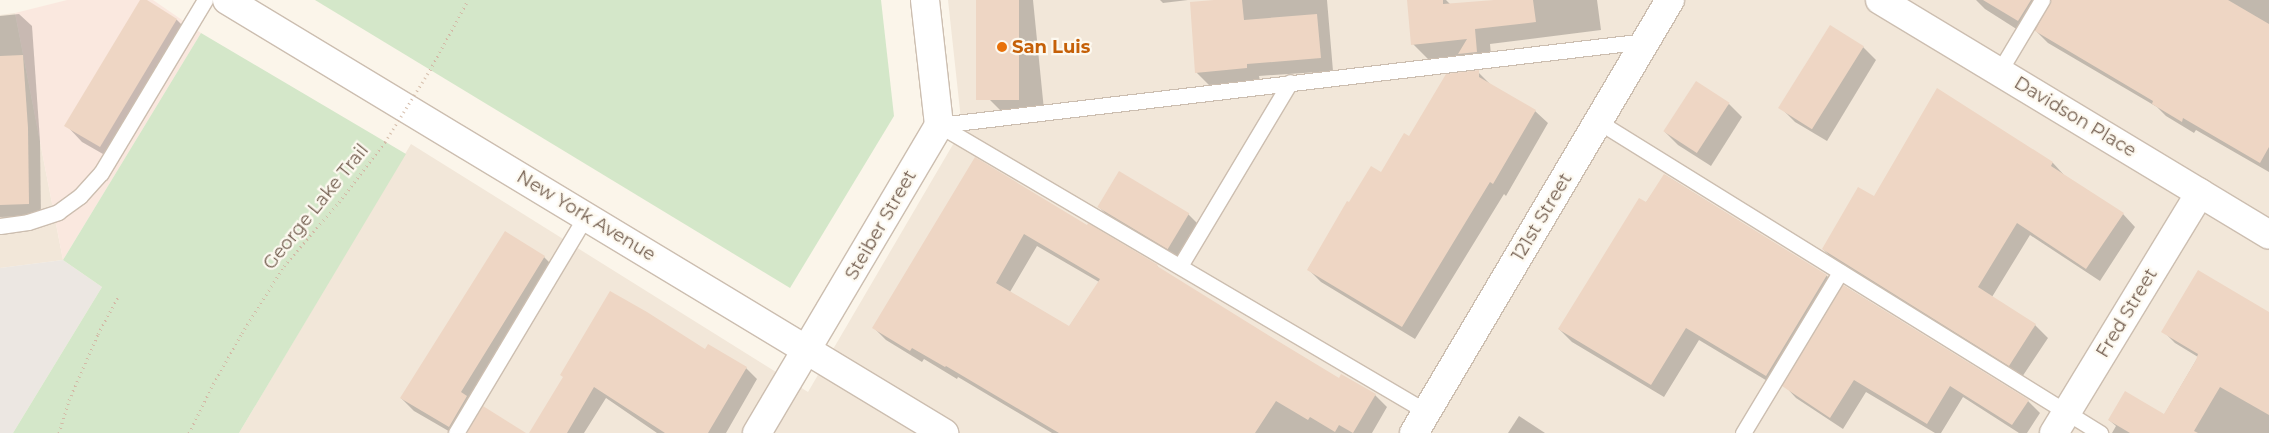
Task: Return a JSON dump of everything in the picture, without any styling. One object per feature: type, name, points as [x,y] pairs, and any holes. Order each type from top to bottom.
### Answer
[{"type":"street","name":"New York Avenue","points":[[227,0],[808,349],[944,433]]},
{"type":"street","points":[[925,0],[939,125]]},
{"type":"street","name":"121st Street","points":[[1420,422],[1670,0]]},
{"type":"street","name":"Davidson Place","points":[[1880,0],[2269,235]]},
{"type":"street","name":"Steiber Street","points":[[758,433],[939,125]]},
{"type":"street","name":"Fred Street","points":[[2060,423],[2200,193]]},
{"type":"lane","points":[[0,226],[28,222],[58,212],[80,196],[101,174],[205,0]]},
{"type":"lane","points":[[1999,72],[2042,0]]},
{"type":"lane","points":[[939,125],[1646,41]]},
{"type":"lane","points":[[1180,266],[1290,82]]},
{"type":"lane","points":[[1599,122],[1840,272],[2060,423],[2100,433]]},
{"type":"lane","points":[[939,125],[1180,266],[1420,422]]},
{"type":"lane","points":[[456,433],[586,216]]},
{"type":"lane","points":[[1743,433],[1840,272]]},
{"type":"path","name":"George Lake Trail","points":[[190,433],[233,348],[284,266],[339,202],[385,142],[430,70],[468,0]]},
{"type":"path","points":[[59,433],[70,400],[98,334],[118,297]]},
{"type":"shaded area","points":[[67,0],[153,0],[201,33],[63,260],[15,13]]},
{"type":"shaded area","points":[[948,0],[2269,0],[2269,433],[239,433],[411,144],[808,392],[962,129]]},
{"type":"shaded area","points":[[15,13],[63,260],[0,268],[0,15]]},
{"type":"shaded area","points":[[63,260],[102,287],[13,433],[0,433],[0,268]]},
{"type":"green space","points":[[315,0],[881,0],[894,116],[790,288]]},
{"type":"green space","points":[[201,33],[406,154],[239,433],[13,433],[102,287],[63,260]]},
{"type":"building","points":[[140,0],[147,0],[177,19],[100,147],[64,126]]},
{"type":"building","name":"San Luis","points":[[976,0],[1019,0],[1019,100],[976,100]]},
{"type":"building","points":[[1242,0],[1244,20],[1317,14],[1321,58],[1247,64],[1247,68],[1195,73],[1190,2]]},
{"type":"building","points":[[1407,0],[1443,0],[1443,4],[1494,0],[1533,0],[1536,22],[1475,29],[1477,52],[1458,54],[1467,39],[1411,45]]},
{"type":"building","points":[[1983,0],[2031,0],[2018,21]]},
{"type":"building","points":[[2051,0],[2228,0],[2269,24],[2269,147],[2260,163],[2183,118],[2182,122],[2152,104],[2153,101],[2035,31]]},
{"type":"building","points":[[1830,25],[1864,46],[1812,129],[1778,108]]},
{"type":"building","points":[[23,55],[28,128],[29,204],[0,205],[0,56]]},
{"type":"building","points":[[1479,70],[1479,77],[1536,110],[1493,184],[1490,182],[1402,327],[1307,270],[1347,201],[1349,202],[1371,166],[1381,172],[1404,133],[1409,136],[1446,74]]},
{"type":"building","points":[[1696,81],[1730,103],[1697,153],[1663,131]]},
{"type":"building","points":[[1937,88],[2053,162],[2051,166],[2124,213],[2086,269],[2017,223],[1978,287],[2036,324],[2009,366],[1822,249],[1858,187],[1874,196]]},
{"type":"building","points":[[975,157],[1087,225],[1088,223],[1158,265],[1339,378],[1341,374],[1376,394],[1353,433],[1339,425],[1335,432],[1310,417],[1308,420],[1276,401],[1255,433],[1059,433],[946,366],[912,348],[910,351],[872,328]],"holes":[[[1024,234],[1100,279],[1069,326],[996,283]]]},
{"type":"building","points":[[1119,171],[1189,213],[1168,249],[1097,207]]},
{"type":"building","points":[[1664,174],[1827,275],[1766,376],[1686,328],[1651,385],[1558,329],[1639,198],[1646,202]]},
{"type":"building","points":[[505,231],[545,256],[461,392],[467,396],[449,427],[400,398]]},
{"type":"building","points":[[2198,270],[2269,312],[2269,415],[2220,387],[2194,431],[2198,433],[2130,433],[2108,420],[2125,391],[2164,414],[2196,360],[2198,354],[2161,332]]},
{"type":"building","points":[[1843,285],[2029,400],[2012,425],[1950,386],[1927,424],[1854,380],[1830,418],[1782,386]]},
{"type":"building","points":[[610,291],[705,349],[708,344],[747,367],[708,433],[665,433],[594,387],[567,433],[529,433],[563,377],[560,375]]},
{"type":"building","points":[[483,406],[526,433],[467,433]]},
{"type":"place","name":"San Luis","points":[[1002,47]]}]
